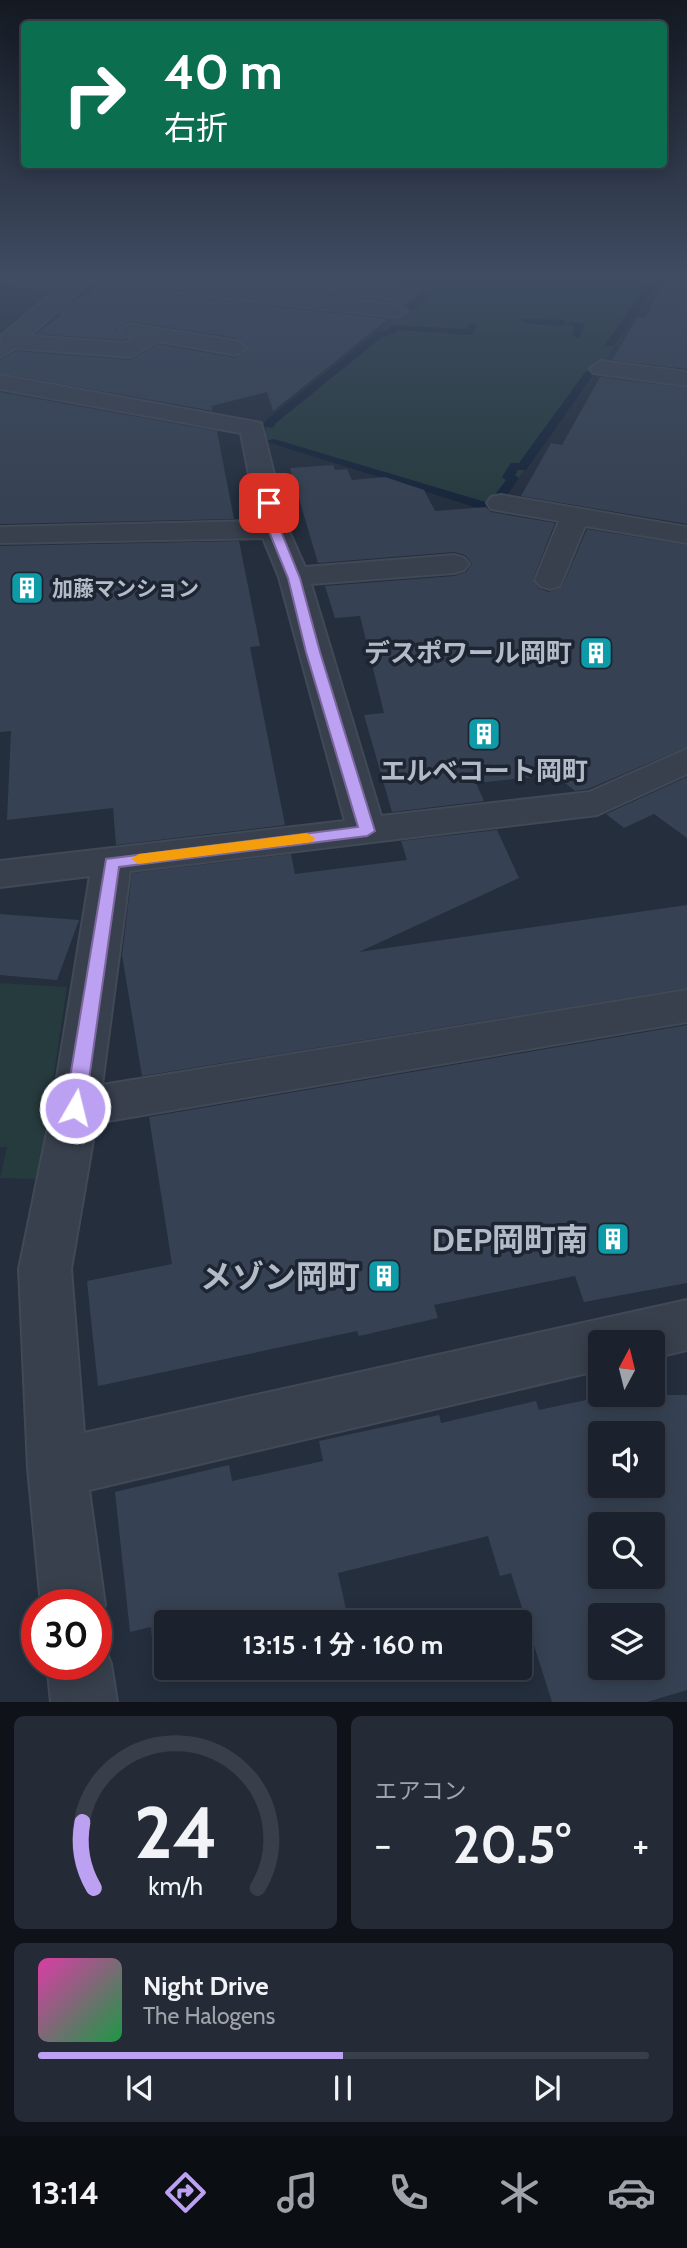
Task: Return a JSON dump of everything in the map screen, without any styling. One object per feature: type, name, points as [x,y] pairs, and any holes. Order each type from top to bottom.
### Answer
[{"type":"street","points":[[601,368],[687,379]]},
{"type":"street","points":[[0,382],[252,428],[274,529],[294,578],[313,652],[367,831]]},
{"type":"street","points":[[501,503],[687,535]]},
{"type":"street","points":[[550,580],[575,516]]},
{"type":"street","points":[[0,535],[274,529]]},
{"type":"street","points":[[294,578],[454,564]]},
{"type":"street","points":[[0,874],[597,803],[687,760]]},
{"type":"street","points":[[71,1589],[57,1468],[44,1269],[75,1108],[112,862]]},
{"type":"street","points":[[75,1108],[687,1006]]},
{"type":"street","points":[[665,1330],[687,1325]]},
{"type":"street","points":[[57,1468],[588,1348]]},
{"type":"street","points":[[81,1680],[84,1702]]},
{"type":"green space","points":[[352,353],[610,353],[494,511],[263,439],[269,422]]},
{"type":"green space","points":[[0,983],[67,987],[38,1179],[0,1178],[7,1147],[0,1147]]},
{"type":"building","points":[[12,353],[130,360],[142,353],[211,353],[236,358],[243,353],[345,353],[273,411],[267,392],[211,406],[213,411],[0,373],[0,360]]},
{"type":"building","points":[[616,353],[687,353],[687,369],[612,360]]},
{"type":"building","points":[[600,377],[687,388],[687,524],[521,496],[551,443],[562,445]]},
{"type":"building","points":[[0,392],[217,431],[234,519],[0,524]]},
{"type":"building","points":[[333,465],[335,470],[347,469],[352,480],[385,477],[424,490],[435,511],[486,507],[491,512],[555,523],[533,579],[538,588],[549,592],[562,587],[587,529],[687,545],[687,747],[588,789],[575,791],[555,775],[476,783],[484,801],[392,812],[364,715],[384,713],[360,616],[335,618],[325,586],[454,576],[466,572],[472,564],[465,555],[454,552],[318,563],[290,468]]},
{"type":"building","points":[[239,541],[260,646],[250,647],[285,825],[116,845],[113,808],[7,820],[11,731],[0,732],[0,546]]},
{"type":"building","points":[[687,777],[687,838],[654,814],[624,828],[606,814]]},
{"type":"building","points":[[497,830],[519,878],[359,952],[687,905],[687,988],[142,1076],[122,955],[132,873],[291,854],[295,874],[407,860],[401,841]]},
{"type":"building","points":[[0,914],[79,920],[57,980],[0,975]]},
{"type":"building","points":[[687,1025],[687,1283],[584,1302],[575,1276],[434,1305],[438,1318],[359,1336],[357,1331],[98,1386],[87,1281],[172,1264],[149,1117]]},
{"type":"building","points":[[665,1395],[687,1395],[687,1690],[647,1702],[552,1702],[532,1639],[532,1610],[523,1610],[511,1573],[500,1576],[488,1536],[338,1573],[346,1610],[154,1610],[154,1663],[151,1627],[130,1632],[115,1492],[229,1465],[232,1481],[323,1461],[319,1441],[439,1415],[441,1423],[536,1401],[539,1410],[588,1400],[588,1407],[665,1407]]},
{"type":"waterway","points":[[269,426],[271,421],[356,353]]},
{"type":"waterway","points":[[494,505],[513,478],[508,477],[515,466],[522,467],[590,373]]},
{"type":"waterway","points":[[270,441],[485,506]]},
{"type":"slow traffic","points":[[139,859],[307,838]]},
{"type":"place","name":"加藤マンション","points":[[27,588]]},
{"type":"place","name":"デスポワール岡町","points":[[596,653]]},
{"type":"place","name":"エルベコート岡町","points":[[484,734]]},
{"type":"place","name":"DEP岡町南","points":[[613,1239]]},
{"type":"place","name":"メゾン岡町","points":[[384,1276]]},
{"type":"route","points":[[75,1108],[112,862],[367,831],[313,652],[294,578],[274,529],[269,503]]}]
